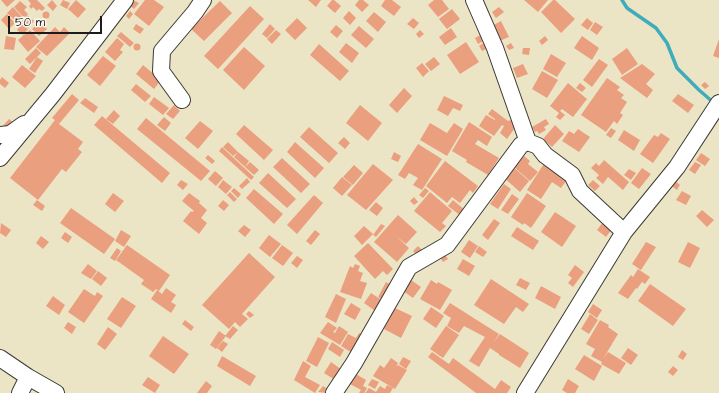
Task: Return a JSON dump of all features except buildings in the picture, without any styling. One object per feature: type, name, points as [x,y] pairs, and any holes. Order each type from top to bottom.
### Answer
[{"type":"street","points":[[1,154],[53,94],[125,0]]},
{"type":"street","points":[[182,100],[160,71],[162,51],[195,12],[203,0]]},
{"type":"street","points":[[474,0],[495,48],[528,142]]},
{"type":"street","points":[[525,393],[624,232],[677,167],[719,103]]},
{"type":"street","points":[[0,135],[10,134],[34,117]]},
{"type":"street","points":[[334,393],[354,363],[409,267],[447,245],[521,145],[528,142],[538,146],[545,155],[572,175],[580,191],[624,232]]},
{"type":"street","points":[[0,358],[28,377],[56,393]]},
{"type":"street","points":[[20,393],[28,377]]},
{"type":"waterway","points":[[622,0],[627,8],[656,28],[667,43],[677,68],[714,103]]}]
